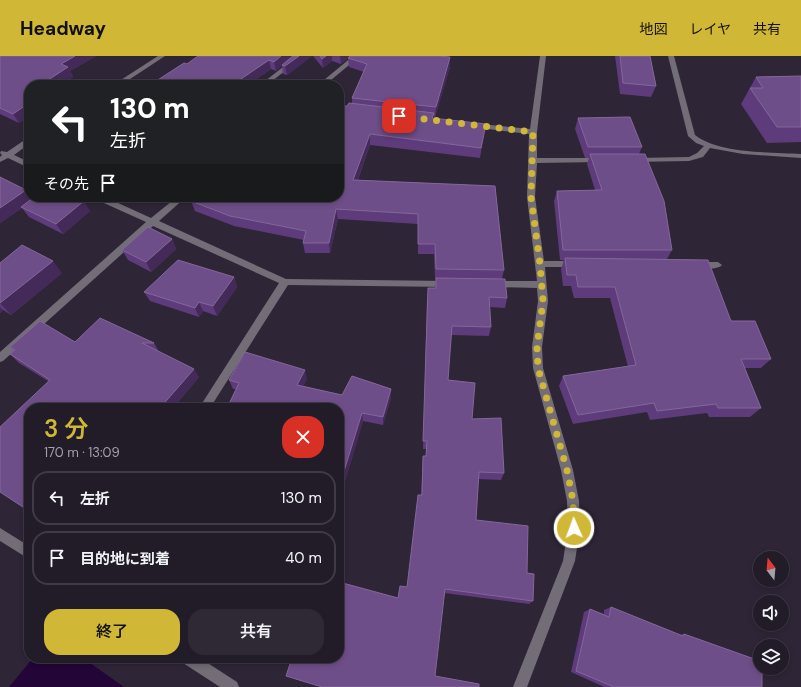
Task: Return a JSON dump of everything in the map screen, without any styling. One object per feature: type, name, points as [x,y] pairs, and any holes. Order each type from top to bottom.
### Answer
[{"type":"street","points":[[124,80],[162,56]]},
{"type":"street","points":[[270,80],[301,56]]},
{"type":"street","points":[[328,80],[357,56]]},
{"type":"street","points":[[520,687],[562,584],[569,561],[574,528],[573,501],[567,470],[538,368],[537,347],[543,301],[540,264],[531,197],[533,132],[543,56]]},
{"type":"street","points":[[671,56],[692,136],[698,143],[708,146],[760,154],[801,156]]},
{"type":"street","points":[[463,124],[533,132]]},
{"type":"street","points":[[0,160],[4,153],[24,143]]},
{"type":"street","points":[[630,160],[697,158],[702,155],[708,146]]},
{"type":"street","points":[[4,153],[24,163]]},
{"type":"street","points":[[533,161],[608,160]]},
{"type":"street","points":[[109,202],[285,282],[460,284]]},
{"type":"street","points":[[0,358],[176,202]]},
{"type":"street","points":[[540,264],[587,264]]},
{"type":"street","points":[[688,265],[718,265]]},
{"type":"street","points":[[207,403],[285,282]]},
{"type":"street","points":[[484,284],[542,285]]},
{"type":"street","points":[[0,534],[24,550]]},
{"type":"street","points":[[196,663],[232,687]]},
{"type":"shaded area","points":[[29,663],[90,663],[124,687],[9,687]]},
{"type":"building","points":[[0,56],[75,56],[61,64],[68,67],[48,80],[24,80],[24,106],[13,114],[0,108]]},
{"type":"building","points":[[198,56],[281,56],[274,62],[269,60],[239,80],[158,80],[184,63],[187,64]]},
{"type":"building","points":[[293,56],[299,56],[285,66],[282,65]]},
{"type":"building","points":[[350,56],[450,57],[436,107],[352,98],[367,64],[348,58]]},
{"type":"building","points":[[620,56],[650,56],[656,86],[623,83]]},
{"type":"building","points":[[801,76],[801,127],[777,127],[750,88],[763,88],[756,77]]},
{"type":"building","points":[[349,103],[434,113],[432,118],[486,124],[481,148],[370,134],[353,180],[495,186],[504,270],[436,269],[435,244],[418,244],[418,214],[336,209],[329,243],[303,243],[306,231],[230,216],[194,202],[344,202],[344,106],[347,106]]},
{"type":"building","points":[[630,117],[642,147],[588,147],[578,118]]},
{"type":"building","points":[[590,154],[645,154],[664,201],[672,250],[563,250],[557,191],[602,190]]},
{"type":"building","points":[[0,177],[24,189],[24,191],[0,208]]},
{"type":"building","points":[[28,202],[83,202],[56,224],[21,207]]},
{"type":"building","points":[[148,227],[172,239],[146,262],[122,250]]},
{"type":"building","points":[[22,245],[53,261],[0,303],[0,263]]},
{"type":"building","points":[[565,258],[708,260],[731,321],[755,321],[771,359],[741,359],[761,408],[718,408],[716,404],[657,411],[654,403],[578,415],[563,376],[636,365],[615,287],[578,287],[576,275],[567,275]]},
{"type":"building","points":[[178,260],[234,277],[213,306],[199,302],[195,308],[144,292]]},
{"type":"building","points":[[436,278],[505,279],[507,298],[489,297],[491,327],[452,326],[448,380],[475,383],[472,419],[501,418],[504,473],[479,472],[476,520],[528,526],[527,573],[534,574],[533,601],[445,589],[435,676],[479,684],[479,687],[322,687],[286,676],[290,663],[344,663],[344,583],[398,598],[400,586],[407,587],[418,495],[422,495],[423,456],[426,456],[427,441],[423,441],[428,288],[436,288]]},
{"type":"building","points":[[100,318],[154,343],[142,343],[194,369],[164,403],[26,403],[50,380],[10,354],[15,350],[10,347],[40,321],[75,342]]},
{"type":"building","points":[[245,352],[305,370],[297,385],[342,395],[352,376],[391,389],[383,417],[362,413],[344,471],[344,403],[229,403],[239,383],[229,380]]},
{"type":"building","points":[[24,404],[24,508],[0,492],[0,427]]},
{"type":"building","points":[[611,607],[683,636],[684,634],[753,659],[753,675],[762,675],[762,687],[614,687],[576,671],[590,609],[609,617]]},
{"type":"route","points":[[399,116],[533,132],[531,197],[540,264],[543,301],[537,347],[538,368],[567,470],[573,501],[574,528]]}]
